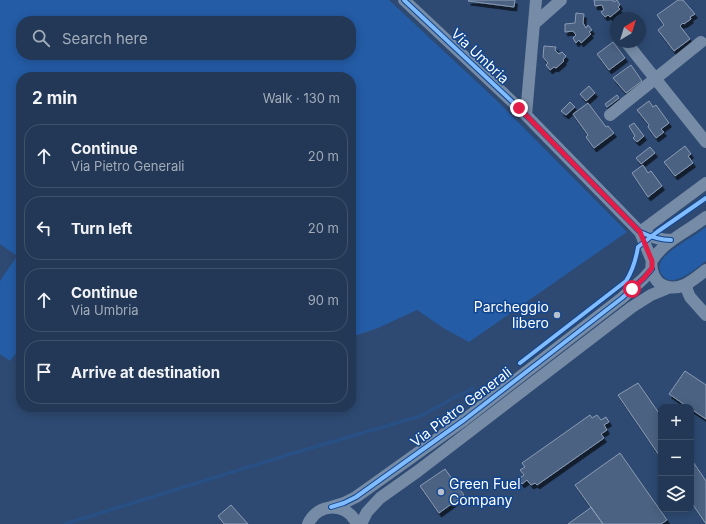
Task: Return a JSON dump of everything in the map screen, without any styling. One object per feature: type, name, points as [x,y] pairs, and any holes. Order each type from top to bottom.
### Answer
[{"type":"street","name":"Via Umbria","points":[[404,0],[526,114],[640,232]]},
{"type":"street","points":[[526,114],[536,0]]},
{"type":"street","points":[[534,24],[561,0]]},
{"type":"street","points":[[610,115],[700,42]]},
{"type":"street","points":[[631,48],[706,142]]},
{"type":"street","points":[[640,232],[706,183]]},
{"type":"street","name":"Via Pietro Generali","points":[[308,524],[311,518],[322,509],[344,503],[356,497],[464,420],[622,298],[644,278],[659,251],[671,240],[706,217]]},
{"type":"street","points":[[640,232],[662,240],[671,240]]},
{"type":"street","points":[[640,232],[652,265],[652,272],[656,280],[668,288]]},
{"type":"street","points":[[706,270],[687,284],[687,290],[690,297],[706,316]]},
{"type":"street","name":"Via Pietro Generali","points":[[361,524],[367,512],[380,498],[418,471],[632,307],[651,295],[668,288],[675,288],[687,284]]},
{"type":"street","points":[[331,507],[340,508],[349,512],[357,524]]},
{"type":"shaded area","points":[[0,0],[389,0],[494,98],[627,232],[469,342],[445,329],[417,310],[378,328],[356,335],[356,72],[16,72],[16,255],[0,244]]},
{"type":"shaded area","points":[[706,227],[706,261],[683,277],[670,280],[665,278],[660,269],[660,263],[663,258],[672,250]]},
{"type":"shaded area","points":[[16,257],[16,353],[10,361],[0,354],[0,281]]},
{"type":"building","points":[[515,0],[514,7],[468,1]]},
{"type":"building","points":[[594,0],[613,0],[614,2],[617,0],[620,5],[618,7],[620,9],[616,12],[610,12],[610,17],[608,15],[605,17],[601,12],[604,10],[602,5],[595,6]]},
{"type":"building","points":[[678,0],[683,0],[695,14],[690,17],[691,19],[680,26],[690,39],[674,51],[658,30],[664,25],[657,15]]},
{"type":"building","points":[[576,13],[584,14],[583,23],[586,28],[588,25],[592,30],[589,32],[591,34],[581,43],[579,40],[576,43],[573,38],[576,35],[573,31],[565,32],[565,24],[575,23]]},
{"type":"building","points":[[610,44],[610,48],[618,48],[625,58],[609,70],[597,54]]},
{"type":"building","points":[[544,46],[556,47],[555,50],[559,54],[562,52],[566,56],[563,60],[564,61],[556,68],[554,67],[550,70],[546,65],[548,63],[543,57]]},
{"type":"building","points":[[631,65],[642,81],[626,93],[613,78]]},
{"type":"building","points":[[589,86],[595,93],[586,101],[580,94]]},
{"type":"building","points":[[617,95],[619,98],[607,107],[605,104]]},
{"type":"building","points":[[649,101],[653,107],[656,105],[669,123],[661,129],[664,132],[656,138],[648,127],[649,125],[637,110]]},
{"type":"building","points":[[570,102],[575,107],[566,115],[561,111]]},
{"type":"building","points":[[588,103],[606,127],[608,126],[614,133],[594,148],[586,137],[588,135],[573,114]]},
{"type":"building","points":[[634,123],[644,136],[637,142],[633,138],[635,136],[629,126]]},
{"type":"building","points":[[685,146],[691,154],[688,156],[693,163],[675,176],[664,162]]},
{"type":"building","points":[[650,147],[655,153],[641,164],[636,158]]},
{"type":"building","points":[[643,165],[648,173],[651,171],[662,186],[648,197],[632,173]]},
{"type":"building","points":[[685,371],[706,385],[706,419],[694,411],[694,404],[684,404],[669,394]]},
{"type":"building","points":[[638,383],[658,412],[658,454],[618,395]]},
{"type":"building","points":[[590,415],[592,418],[597,415],[601,420],[606,417],[609,422],[604,425],[607,430],[601,434],[604,438],[537,485],[535,483],[531,485],[527,480],[522,484],[518,479],[524,475],[520,470],[525,467],[522,463]]},
{"type":"building","points":[[620,453],[658,507],[658,512],[661,512],[667,520],[661,524],[603,524],[575,485]]},
{"type":"building","points":[[694,463],[706,481],[706,524],[694,506]]},
{"type":"building","points":[[445,469],[464,495],[439,513],[420,486]]},
{"type":"building","points":[[231,505],[248,524],[224,524],[218,516]]},
{"type":"building","points":[[591,507],[603,524],[568,524],[589,509]]},
{"type":"waterway","points":[[65,524],[284,456],[420,416],[473,388]]},
{"type":"cycle path","points":[[404,0],[519,108],[640,232],[656,238],[671,240]]},
{"type":"cycle path","points":[[520,363],[626,281],[631,273],[638,247],[706,198]]},
{"type":"cycle path","points":[[331,507],[356,497],[464,420],[622,298],[652,269]]},
{"type":"place","name":"Parcheggio libero","points":[[557,315]]},
{"type":"place","name":"Green Fuel Company","points":[[441,492]]},
{"type":"route","points":[[519,108],[640,232],[652,261],[652,268],[632,289]]}]
